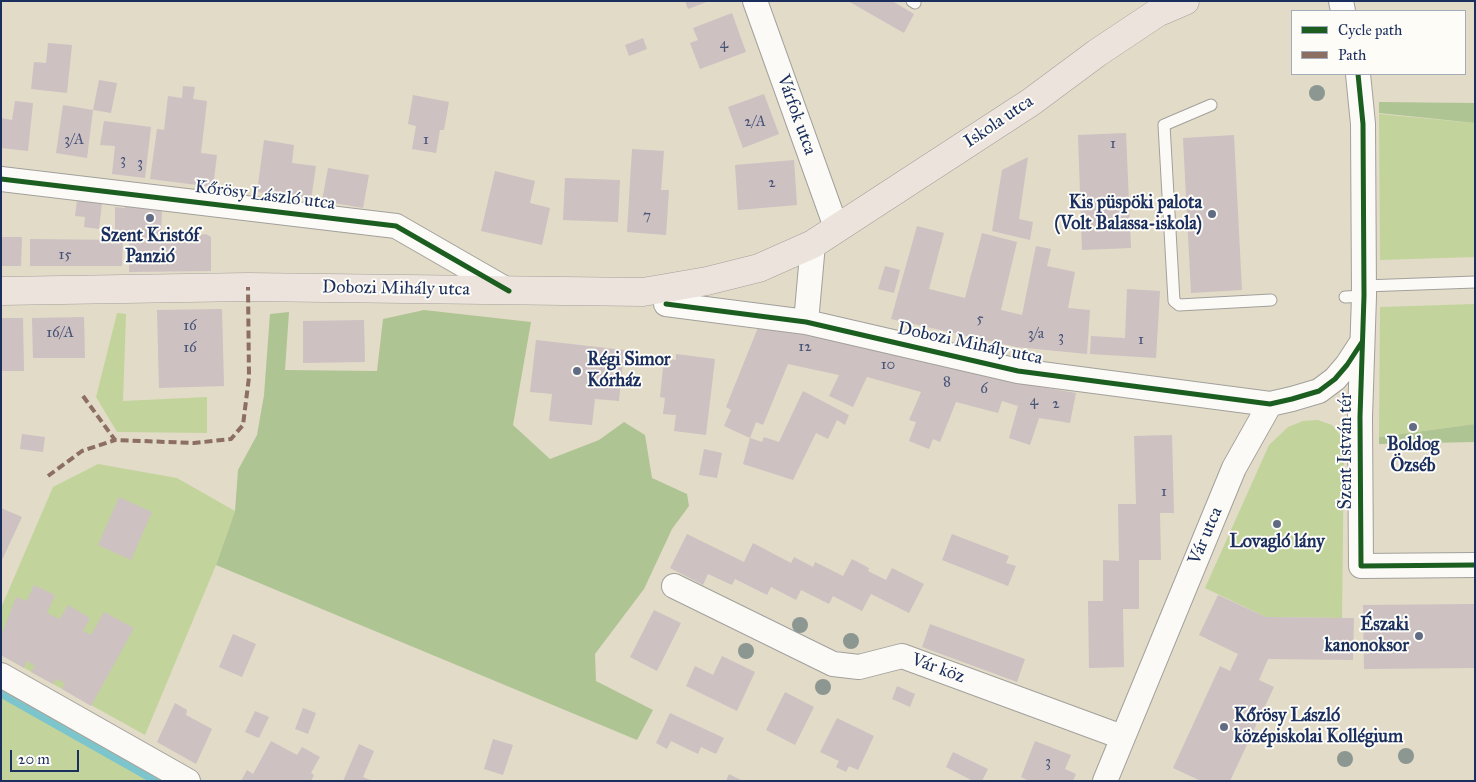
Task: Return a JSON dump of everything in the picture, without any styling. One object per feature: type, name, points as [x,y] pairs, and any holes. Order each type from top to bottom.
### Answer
[{"type":"main road","name":"Iskola utca","points":[[813,244],[1030,102],[1097,53],[1157,13],[1185,1]]},
{"type":"main road","name":"Dobozi Mihály utca","points":[[1,291],[248,287],[643,292],[706,281],[760,268],[813,244]]},
{"type":"street","name":"Várfok utca","points":[[755,1],[837,230]]},
{"type":"street","name":"Szent István tér","points":[[1358,75],[1364,124],[1358,293],[1362,342],[1360,417],[1362,566],[1475,565]]},
{"type":"street","name":"Kőrösy László utca","points":[[1,179],[396,226],[509,291]]},
{"type":"street","points":[[806,322],[813,244]]},
{"type":"street","name":"Dobozi Mihály utca","points":[[666,304],[806,322],[1018,371],[1270,404]]},
{"type":"street","points":[[1270,404],[1319,390],[1335,378],[1347,365],[1362,342]]},
{"type":"street","points":[[1319,390],[1342,397],[1360,417]]},
{"type":"street","name":"Vár utca","points":[[1105,781],[1234,468],[1270,404]]},
{"type":"street","name":"Vár köz","points":[[674,586],[833,664],[858,667],[902,656],[1122,737]]},
{"type":"street","points":[[1,675],[188,781]]},
{"type":"lane","points":[[1211,105],[1164,125],[1174,301],[1179,305],[1271,300]]},
{"type":"lane","points":[[1358,293],[1475,282]]},
{"type":"green space","points":[[1379,102],[1475,103],[1475,123],[1379,113]]},
{"type":"green space","points":[[1379,114],[1475,123],[1475,257],[1380,260]]},
{"type":"green space","points":[[1475,304],[1475,424],[1379,437],[1380,307]]},
{"type":"green space","points":[[424,310],[531,322],[513,425],[550,459],[599,440],[624,422],[645,435],[652,478],[687,494],[689,506],[672,529],[644,589],[595,654],[596,681],[653,710],[637,740],[216,565],[235,511],[238,470],[257,435],[264,395],[270,314],[289,312],[285,370],[377,371],[383,319]]},
{"type":"green space","points":[[117,313],[126,314],[123,401],[207,397],[207,433],[117,432],[96,397]]},
{"type":"green space","points":[[1318,420],[1332,425],[1340,435],[1344,449],[1342,618],[1266,617],[1205,588],[1269,445],[1288,427],[1303,421]]},
{"type":"green space","points":[[1475,424],[1475,442],[1379,444],[1379,437]]},
{"type":"green space","points":[[98,464],[177,478],[235,511],[216,565],[145,735],[1,655],[1,608],[53,487]]},
{"type":"green space","points":[[1,688],[164,781],[1,781]]},
{"type":"building","points":[[685,1],[709,1],[688,9]]},
{"type":"building","points":[[848,1],[892,1],[914,14],[904,33]]},
{"type":"building","points":[[732,13],[746,52],[700,69],[690,43],[698,40],[693,28]]},
{"type":"building","points":[[643,38],[647,49],[629,56],[625,45]]},
{"type":"building","points":[[48,43],[72,45],[67,93],[31,89],[34,62],[46,63]]},
{"type":"building","points":[[99,80],[117,83],[111,113],[93,110]]},
{"type":"building","points":[[183,86],[195,87],[193,99],[207,101],[201,153],[217,155],[213,187],[150,179],[157,129],[164,130],[168,96],[182,98]]},
{"type":"building","points":[[764,94],[779,134],[743,148],[728,107]]},
{"type":"building","points":[[413,95],[449,102],[444,130],[440,130],[436,153],[412,149],[416,126],[408,124]]},
{"type":"building","points":[[15,101],[33,103],[28,151],[1,148],[1,118],[12,120]]},
{"type":"building","points":[[63,105],[93,110],[87,158],[56,153]]},
{"type":"building","points":[[104,121],[151,127],[145,178],[112,174],[115,146],[100,145]]},
{"type":"building","points":[[1126,133],[1131,248],[1082,250],[1078,135]]},
{"type":"building","name":"Kis püspöki palota (Volt Balassa-iskola)","points":[[1234,135],[1242,290],[1191,293],[1183,138]]},
{"type":"building","points":[[264,140],[294,145],[292,163],[316,166],[311,200],[257,192]]},
{"type":"building","points":[[632,149],[664,151],[661,190],[669,190],[666,235],[627,232]]},
{"type":"building","points":[[1028,157],[1019,219],[1033,222],[1030,240],[992,231],[1002,170]]},
{"type":"building","points":[[794,160],[797,205],[738,210],[735,165]]},
{"type":"building","points":[[328,168],[369,175],[363,208],[322,201]]},
{"type":"building","points":[[495,171],[535,181],[530,203],[550,208],[542,245],[481,231]]},
{"type":"building","points":[[565,178],[620,180],[618,222],[563,220]]},
{"type":"building","points":[[77,200],[102,203],[99,229],[84,227],[85,217],[75,216]]},
{"type":"building","points":[[125,204],[162,209],[161,235],[149,235],[149,238],[125,237],[125,233],[115,233],[115,207],[125,208]]},
{"type":"building","points":[[917,226],[944,233],[929,289],[965,298],[982,233],[1017,242],[1001,310],[1022,315],[1036,246],[1051,249],[1047,266],[1075,272],[1068,308],[1090,310],[1087,354],[1016,347],[891,319]]},
{"type":"building","points":[[206,234],[211,237],[211,271],[129,272],[129,241],[196,240],[199,235]]},
{"type":"building","points":[[1,237],[22,237],[21,266],[1,266]]},
{"type":"building","points":[[30,239],[123,240],[122,266],[30,266]]},
{"type":"building","points":[[885,266],[900,270],[894,293],[878,289]]},
{"type":"building","points":[[1127,289],[1160,291],[1156,358],[1090,354],[1091,336],[1125,338]]},
{"type":"building","points":[[222,309],[224,386],[159,388],[157,310]]},
{"type":"building","points":[[84,317],[85,358],[33,358],[32,318]]},
{"type":"building","points":[[1,318],[23,318],[24,371],[1,371]]},
{"type":"building","points":[[364,320],[365,362],[303,363],[303,321]]},
{"type":"building","points":[[759,325],[854,344],[1023,384],[1076,393],[1070,423],[1039,418],[1030,445],[1009,438],[1018,406],[1002,401],[998,413],[956,402],[940,442],[933,439],[929,449],[909,441],[916,422],[909,420],[921,392],[867,377],[853,407],[829,396],[839,375],[788,364],[763,425],[756,422],[750,438],[724,426],[731,410],[726,407]]},
{"type":"building","name":"Régi Simor Kórház","points":[[536,340],[624,350],[619,401],[595,399],[592,425],[549,421],[552,394],[530,392]]},
{"type":"building","points":[[676,354],[715,359],[706,435],[674,431],[676,415],[663,414],[665,398],[660,397],[664,358],[676,360]]},
{"type":"building","points":[[803,391],[849,415],[845,425],[837,420],[828,439],[816,433],[793,480],[743,464],[750,438],[762,442],[764,437],[779,442]]},
{"type":"building","points":[[22,434],[45,437],[43,452],[20,449]]},
{"type":"building","points":[[1172,435],[1174,513],[1160,513],[1161,560],[1139,560],[1139,609],[1123,609],[1124,667],[1089,668],[1088,601],[1103,601],[1103,560],[1119,561],[1118,504],[1136,504],[1134,436]]},
{"type":"building","points":[[704,449],[722,453],[717,478],[699,475]]},
{"type":"building","points":[[119,497],[152,512],[131,560],[98,545]]},
{"type":"building","points":[[1,508],[22,517],[1,562]]},
{"type":"building","points":[[687,534],[744,562],[753,543],[791,563],[794,557],[813,567],[815,562],[843,576],[852,559],[869,568],[868,571],[886,580],[892,568],[924,584],[909,613],[871,594],[862,611],[833,596],[829,604],[801,590],[796,600],[771,587],[767,595],[735,579],[732,585],[708,574],[703,585],[670,568]]},
{"type":"building","points":[[952,534],[1009,556],[1006,563],[1016,566],[1008,586],[942,560]]},
{"type":"building","points":[[34,585],[55,595],[47,613],[60,619],[68,605],[90,618],[83,631],[91,635],[104,612],[134,628],[91,706],[62,689],[65,683],[56,679],[53,684],[31,672],[35,666],[27,661],[24,668],[1,655],[1,636],[16,597],[27,601]]},
{"type":"building","name":"Kőrösy László középiskolai Kollégium","points":[[1218,595],[1266,617],[1354,618],[1353,660],[1268,659],[1259,680],[1274,687],[1230,781],[1201,781],[1173,768],[1220,666],[1230,671],[1238,654],[1199,635]]},
{"type":"building","name":"Északi kanonoksor","points":[[1475,604],[1475,668],[1364,669],[1363,605]]},
{"type":"building","points":[[654,610],[681,623],[657,671],[630,657]]},
{"type":"building","points":[[930,624],[1025,659],[1017,682],[922,647]]},
{"type":"building","points":[[233,634],[256,644],[242,677],[219,667]]},
{"type":"building","points":[[722,656],[755,672],[737,711],[686,686],[695,666],[713,675]]},
{"type":"building","points":[[897,686],[915,694],[910,707],[892,699]]},
{"type":"building","points":[[785,692],[814,707],[795,745],[766,730]]},
{"type":"building","points":[[175,703],[187,710],[186,715],[212,729],[196,764],[157,742]]},
{"type":"building","points":[[303,708],[316,713],[308,734],[295,729]]},
{"type":"building","points":[[255,711],[269,717],[259,738],[245,732]]},
{"type":"building","points":[[670,713],[724,738],[716,754],[701,747],[698,754],[671,741],[667,749],[656,743]]},
{"type":"building","points":[[837,718],[874,736],[858,770],[849,766],[846,772],[836,767],[839,761],[820,752]]},
{"type":"building","points":[[493,739],[513,745],[503,775],[484,769]]},
{"type":"building","points":[[271,741],[297,755],[302,747],[320,757],[311,773],[314,775],[311,781],[241,781],[247,770],[253,774]]},
{"type":"building","points":[[1035,741],[1071,755],[1065,769],[1076,774],[1073,781],[1029,781],[1021,777]]},
{"type":"building","points":[[359,744],[374,751],[363,777],[373,781],[343,781]]},
{"type":"building","points":[[953,752],[988,769],[982,781],[973,781],[946,767]]},
{"type":"building","points":[[729,774],[743,781],[726,781]]},
{"type":"waterway","points":[[1,694],[155,781]]},
{"type":"marked path","points":[[83,396],[115,440],[194,443],[231,439],[243,425],[249,377],[248,287]]},
{"type":"marked path","points":[[48,476],[82,451],[115,440]]},
{"type":"cycle path","points":[[1358,75],[1363,124],[1364,296],[1360,417],[1361,566],[1475,565]]},
{"type":"cycle path","points":[[1,179],[396,226],[509,291]]},
{"type":"cycle path","points":[[666,304],[806,322],[1018,371],[1270,404],[1319,391],[1335,379],[1362,342]]},
{"type":"place","name":"Kis püspöki palota (Volt Balassa-iskola)","points":[[1212,214]]},
{"type":"place","name":"Szent Kristóf Panzió","points":[[150,218]]},
{"type":"place","name":"Régi Simor Kórház","points":[[577,371]]},
{"type":"place","name":"Boldog Özséb","points":[[1413,427]]},
{"type":"place","name":"Lovagló lány","points":[[1277,524]]},
{"type":"place","name":"Északi kanonoksor","points":[[1419,636]]},
{"type":"place","name":"Kőrösy László középiskolai Kollégium","points":[[1224,727]]}]
